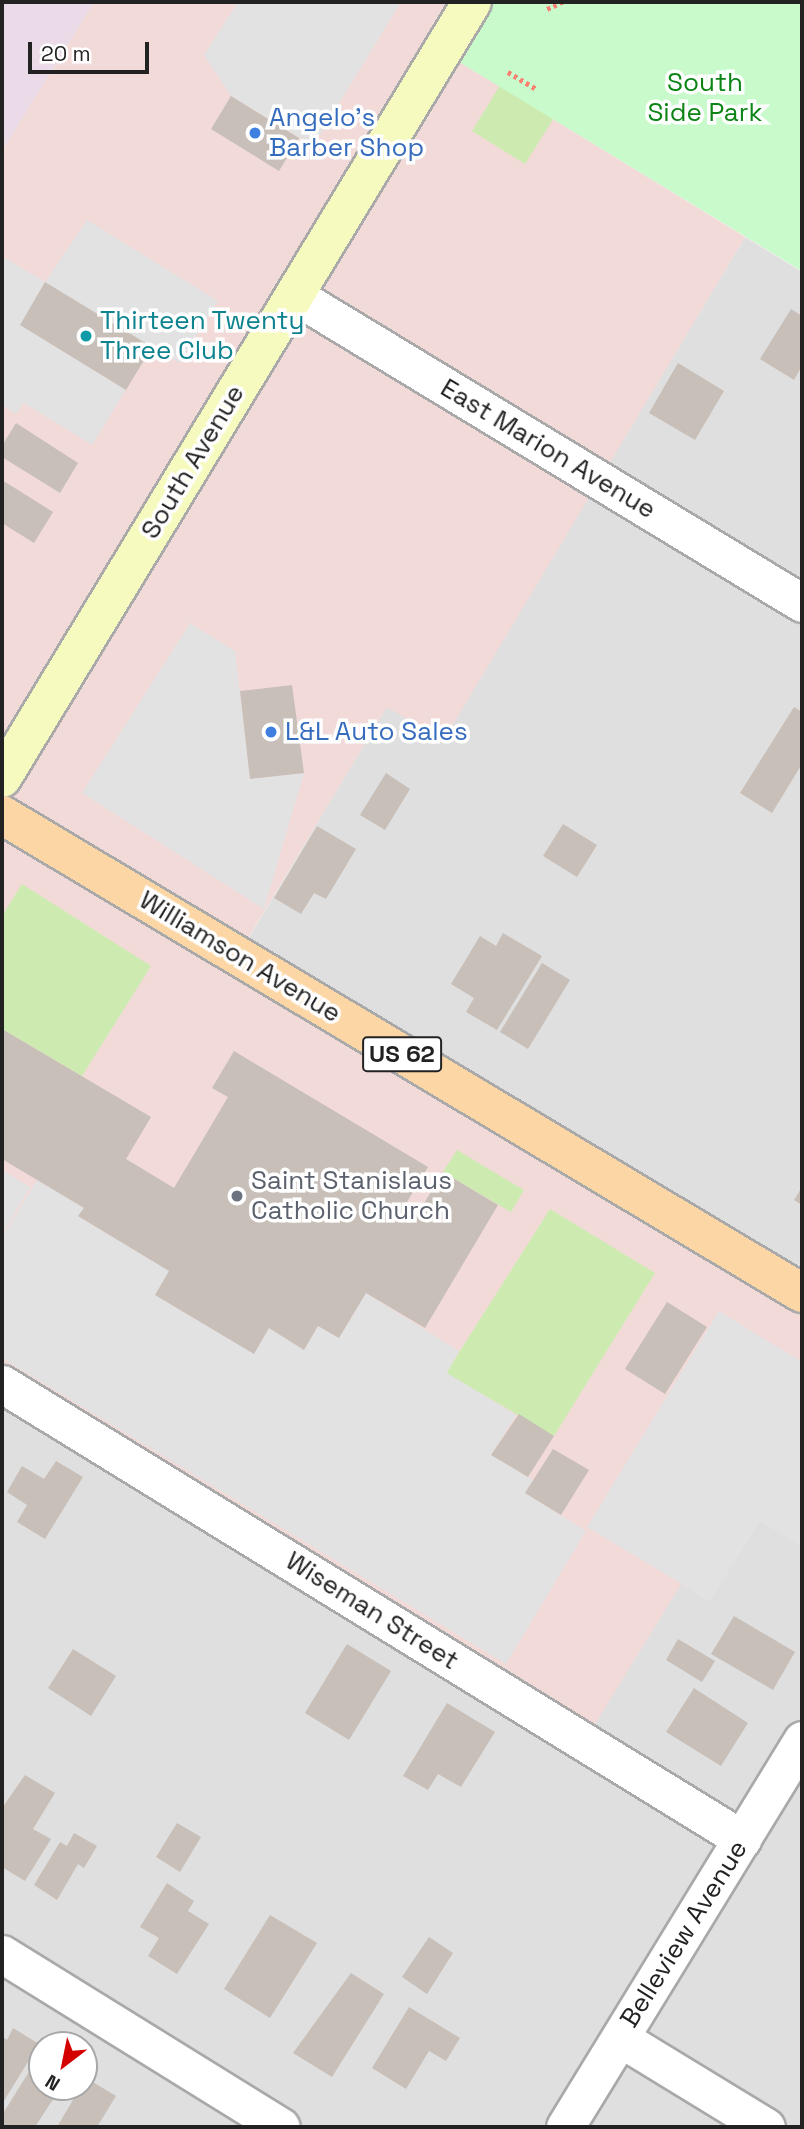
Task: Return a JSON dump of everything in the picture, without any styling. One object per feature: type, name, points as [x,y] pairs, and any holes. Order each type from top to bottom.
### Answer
[{"type":"main road","name":"South Avenue","points":[[2,778],[472,2]]},
{"type":"main road","name":"Williamson Avenue","points":[[2,815],[802,1293]]},
{"type":"street","name":"East Marion Avenue","points":[[294,295],[802,603]]},
{"type":"street","name":"Wiseman Street","points":[[2,1384],[742,1839]]},
{"type":"street","name":"Belleview Avenue","points":[[565,2127],[802,1740]]},
{"type":"street","points":[[2,1954],[281,2127]]},
{"type":"street","points":[[620,2038],[766,2127]]},
{"type":"path","points":[[547,9],[562,2]]},
{"type":"path","points":[[508,72],[536,89]]},
{"type":"shaded area","points":[[2,2],[94,2],[2,151]]},
{"type":"shaded area","points":[[94,2],[472,2],[442,51],[745,237],[443,741],[387,707],[238,955],[802,1293],[802,1546],[760,1521],[710,1601],[681,1584],[584,1742],[2,1384],[2,151]]},
{"type":"shaded area","points":[[238,2],[401,2],[313,146],[231,96],[204,55]]},
{"type":"shaded area","points":[[87,220],[218,301],[180,363],[152,347],[20,325],[126,390],[92,445],[24,403],[16,414],[2,405],[2,256],[45,282]]},
{"type":"shaded area","points":[[745,237],[802,272],[802,1293],[238,956],[387,706],[442,741]]},
{"type":"shaded area","points":[[190,623],[235,651],[250,779],[304,773],[264,909],[82,793]]},
{"type":"shaded area","points":[[2,1170],[30,1187],[2,1235]]},
{"type":"shaded area","points":[[37,1180],[84,1208],[79,1217],[169,1271],[155,1295],[254,1354],[269,1328],[304,1350],[318,1326],[339,1338],[366,1293],[459,1351],[447,1373],[516,1415],[491,1455],[533,1480],[525,1493],[586,1531],[506,1664],[2,1358],[2,1237]]},
{"type":"shaded area","points":[[719,1311],[802,1362],[802,1546],[760,1521],[710,1601],[587,1527]]},
{"type":"shaded area","points":[[2,1384],[682,1584],[709,1601],[760,1520],[802,1546],[802,2127],[2,2127]]},
{"type":"green space","name":"South Side Park","points":[[472,2],[802,2],[802,271],[441,51]]},
{"type":"green space","points":[[547,9],[601,43],[525,164],[472,131]]},
{"type":"green space","points":[[22,884],[151,966],[82,1076],[2,1029],[2,916]]},
{"type":"green space","points":[[457,1150],[524,1190],[511,1212],[443,1172]]},
{"type":"green space","points":[[550,1209],[655,1273],[554,1436],[446,1373]]},
{"type":"building","name":"Angelo's Barber Shop","points":[[231,96],[299,138],[279,171],[211,129]]},
{"type":"building","name":"Thirteen Twenty Three Club","points":[[45,282],[152,347],[126,390],[20,325]]},
{"type":"building","points":[[791,309],[802,316],[802,366],[794,380],[760,359]]},
{"type":"building","points":[[678,363],[724,391],[695,440],[649,413]]},
{"type":"building","points":[[16,423],[78,463],[60,493],[2,457],[2,446]]},
{"type":"building","points":[[2,480],[53,512],[34,543],[2,523]]},
{"type":"building","name":"L&L Auto Sales","points":[[292,685],[304,773],[250,779],[240,691]]},
{"type":"building","points":[[794,707],[802,712],[802,764],[772,813],[740,793]]},
{"type":"building","points":[[386,773],[410,789],[385,830],[360,815]]},
{"type":"building","points":[[563,824],[597,845],[577,877],[543,856]]},
{"type":"building","points":[[317,826],[356,849],[326,899],[314,893],[301,914],[274,898]]},
{"type":"building","points":[[503,933],[542,956],[497,1030],[466,1012],[474,998],[451,984],[480,936],[496,946]]},
{"type":"building","points":[[542,963],[570,980],[528,1049],[500,1032]]},
{"type":"building","name":"Saint Stanislaus Catholic Church","points":[[2,1029],[151,1117],[126,1159],[174,1188],[228,1097],[212,1088],[234,1051],[428,1167],[404,1207],[417,1215],[443,1172],[498,1205],[425,1328],[366,1293],[339,1338],[318,1326],[304,1350],[269,1328],[254,1354],[155,1295],[169,1271],[78,1216],[84,1208],[2,1159]]},
{"type":"building","points":[[802,1187],[802,1205],[794,1200]]},
{"type":"building","points":[[667,1302],[707,1327],[665,1394],[625,1369]]},
{"type":"building","points":[[519,1414],[554,1436],[528,1477],[491,1455]]},
{"type":"building","points":[[553,1449],[589,1470],[561,1515],[525,1493]]},
{"type":"building","points":[[56,1461],[83,1477],[45,1539],[17,1522],[27,1505],[7,1492],[22,1466],[44,1479]]},
{"type":"building","points":[[734,1616],[795,1652],[773,1690],[711,1654]]},
{"type":"building","points":[[678,1639],[715,1661],[702,1682],[666,1660]]},
{"type":"building","points":[[347,1644],[391,1671],[349,1740],[305,1713]]},
{"type":"building","points":[[73,1649],[116,1676],[91,1716],[48,1688]]},
{"type":"building","points":[[694,1688],[748,1723],[721,1766],[666,1732]]},
{"type":"building","points":[[447,1703],[495,1732],[461,1787],[438,1774],[428,1790],[403,1776]]},
{"type":"building","points":[[25,1775],[55,1793],[33,1829],[51,1839],[25,1881],[2,1867],[2,1808]]},
{"type":"building","points":[[177,1823],[201,1837],[180,1872],[156,1857]]},
{"type":"building","points":[[74,1833],[97,1846],[84,1868],[78,1864],[57,1900],[34,1885],[60,1842],[67,1846]]},
{"type":"building","points":[[167,1883],[194,1901],[188,1911],[209,1924],[177,1974],[148,1956],[159,1938],[140,1927]]},
{"type":"building","points":[[270,1915],[317,1943],[270,2018],[224,1989]]},
{"type":"building","points":[[429,1937],[453,1953],[427,1994],[402,1977]]},
{"type":"building","points":[[351,1973],[384,1994],[332,2077],[293,2053]]},
{"type":"building","points":[[409,2007],[460,2038],[446,2061],[429,2051],[406,2089],[372,2068]]},
{"type":"building","points":[[13,2028],[28,2037],[28,2062],[2,2104],[2,2036],[7,2040]]},
{"type":"building","points":[[28,2073],[28,2101],[52,2101],[35,2127],[2,2127],[2,2115]]},
{"type":"building","points":[[98,2085],[116,2096],[97,2127],[57,2127],[72,2101],[98,2101]]},
{"type":"place","name":"Angelo's Barber Shop","points":[[255,133]]},
{"type":"place","name":"Thirteen Twenty Three Club","points":[[86,336]]},
{"type":"place","name":"L&L Auto Sales","points":[[271,732]]},
{"type":"place","name":"Saint Stanislaus Catholic Church","points":[[237,1196]]}]
